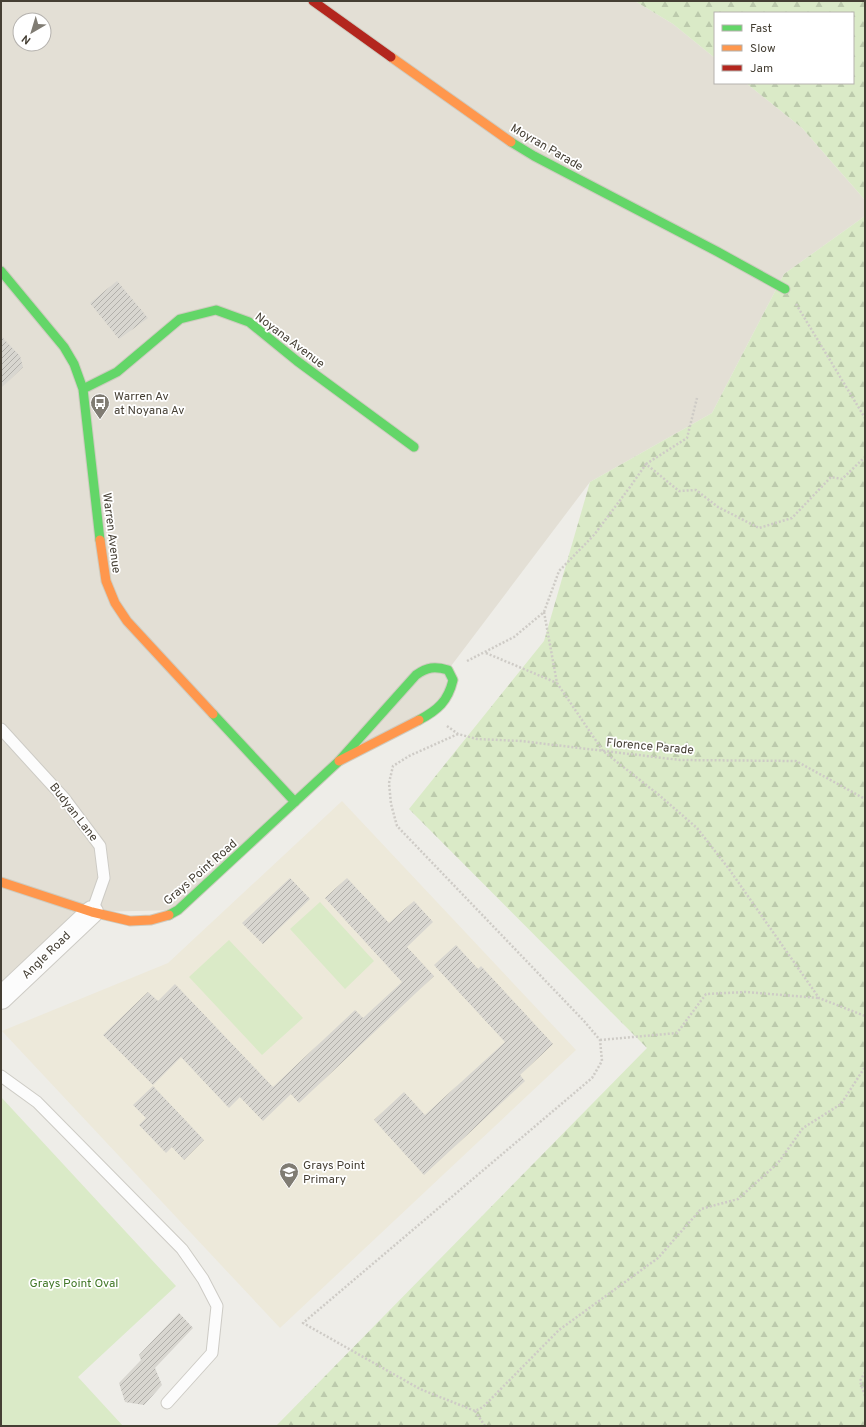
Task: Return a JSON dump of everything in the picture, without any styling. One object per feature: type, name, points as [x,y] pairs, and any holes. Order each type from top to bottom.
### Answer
[{"type":"street","name":"Moyran Parade","points":[[313,1],[513,143],[534,156],[718,252],[785,289]]},
{"type":"street","name":"Warren Avenue","points":[[1,271],[64,347],[74,364],[83,389],[102,560],[106,581],[115,603],[128,621],[295,802]]},
{"type":"street","name":"Noyana Avenue","points":[[83,389],[117,372],[180,319],[216,310],[249,322],[297,361],[414,447]]},
{"type":"street","name":"Grays Point Road","points":[[1,882],[92,912],[130,921],[151,920],[166,917],[178,910],[339,761],[416,675],[424,668],[439,667],[448,670],[453,680],[451,688],[445,700],[434,713],[339,761]]},
{"type":"street","name":"Angle Road","points":[[1,998],[92,912]]},
{"type":"lane","name":"Budyan Lane","points":[[1,728],[64,798],[100,846],[104,878],[92,912]]},
{"type":"lane","points":[[1,1076],[36,1102],[182,1249],[203,1279],[217,1306],[212,1353],[167,1403]]},
{"type":"path","points":[[785,289],[865,418]]},
{"type":"path","points":[[448,670],[514,637],[544,611],[559,571],[594,535],[646,464],[687,438],[697,398]]},
{"type":"path","points":[[646,464],[679,490],[696,490],[718,507],[759,528],[792,518],[831,477],[842,479],[865,457]]},
{"type":"path","points":[[544,611],[558,683],[603,751],[659,795],[697,828],[729,869],[819,998]]},
{"type":"path","points":[[485,652],[558,683]]},
{"type":"path","name":"Florence Parade","points":[[434,713],[448,727],[458,734],[477,739],[521,741],[680,760],[796,761],[865,798]]},
{"type":"path","points":[[458,734],[409,756],[393,766],[389,783],[391,804],[397,826],[584,1021],[600,1040],[602,1061],[592,1078],[303,1323],[420,1389],[475,1410],[485,1426]]},
{"type":"path","points":[[600,1040],[677,1032],[706,994],[746,992],[819,998],[865,1016]]},
{"type":"path","points":[[475,1410],[482,1407],[559,1330],[658,1258],[701,1209],[738,1199],[778,1163],[803,1128],[841,1104],[865,1067]]},
{"type":"path","points":[[865,1372],[860,1381],[865,1396]]},
{"type":"shaded area","points":[[1,1],[635,1],[673,24],[714,57],[714,84],[747,84],[802,128],[865,200],[865,216],[784,274],[712,413],[590,482],[448,670],[445,700],[339,761],[178,910],[92,912],[1,998]]},
{"type":"shaded area","name":"Grays Point Primary","points":[[342,801],[576,1050],[280,1328],[2,1031],[168,963]]},
{"type":"green space","points":[[635,1],[865,1],[865,200],[802,128],[747,84],[854,84],[854,12],[714,12],[714,57],[673,24]]},
{"type":"green space","points":[[865,216],[865,1426],[276,1426],[647,1048],[409,809],[544,641],[590,482],[712,413],[784,274]]},
{"type":"green space","points":[[320,902],[374,961],[345,989],[290,929]]},
{"type":"green space","points":[[229,940],[303,1018],[262,1055],[189,977]]},
{"type":"green space","name":"Grays Point Oval","points":[[1,1097],[176,1286],[78,1377],[123,1426],[1,1426]]},
{"type":"building","points":[[117,281],[148,318],[119,339],[90,303]]},
{"type":"building","points":[[1,336],[20,356],[23,367],[1,388]]},
{"type":"building","points":[[290,878],[310,899],[263,944],[242,923]]},
{"type":"building","points":[[347,878],[389,923],[414,901],[433,922],[407,947],[434,976],[299,1103],[291,1094],[263,1121],[240,1097],[229,1108],[181,1057],[153,1085],[103,1035],[148,992],[158,1001],[175,984],[273,1087],[355,1010],[363,1018],[402,982],[325,898]]},
{"type":"building","points":[[456,945],[478,969],[481,966],[553,1044],[520,1075],[525,1081],[424,1175],[374,1120],[404,1092],[425,1115],[505,1042],[434,965]]},
{"type":"building","points":[[153,1086],[204,1140],[184,1160],[172,1147],[166,1153],[139,1125],[146,1118],[133,1105]]},
{"type":"building","points":[[179,1313],[193,1328],[155,1368],[162,1385],[144,1405],[125,1402],[119,1383],[141,1360],[139,1355]]},
{"type":"traffic: fast","points":[[511,142],[534,156],[718,252],[785,289]]},
{"type":"traffic: fast","points":[[1,271],[64,347],[74,364],[83,389],[100,540]]},
{"type":"traffic: fast","points":[[83,389],[117,372],[180,319],[216,310],[249,322],[297,361],[414,447]]},
{"type":"traffic: fast","points":[[169,915],[178,910],[339,761],[416,675],[431,668],[448,670],[453,680],[448,694],[437,708],[419,720]]},
{"type":"traffic: fast","points":[[213,714],[295,802]]},
{"type":"traffic: slow","points":[[391,57],[511,142]]},
{"type":"traffic: slow","points":[[100,540],[106,581],[115,603],[127,621],[213,714]]},
{"type":"traffic: slow","points":[[339,761],[419,720]]},
{"type":"traffic: slow","points":[[1,882],[92,912],[130,921],[151,920],[169,915]]},
{"type":"traffic: jam","points":[[313,1],[391,57]]},
{"type":"place","name":"Warren Av at Noyana Av","points":[[100,420]]},
{"type":"place","name":"Grays Point Primary","points":[[289,1189]]}]
